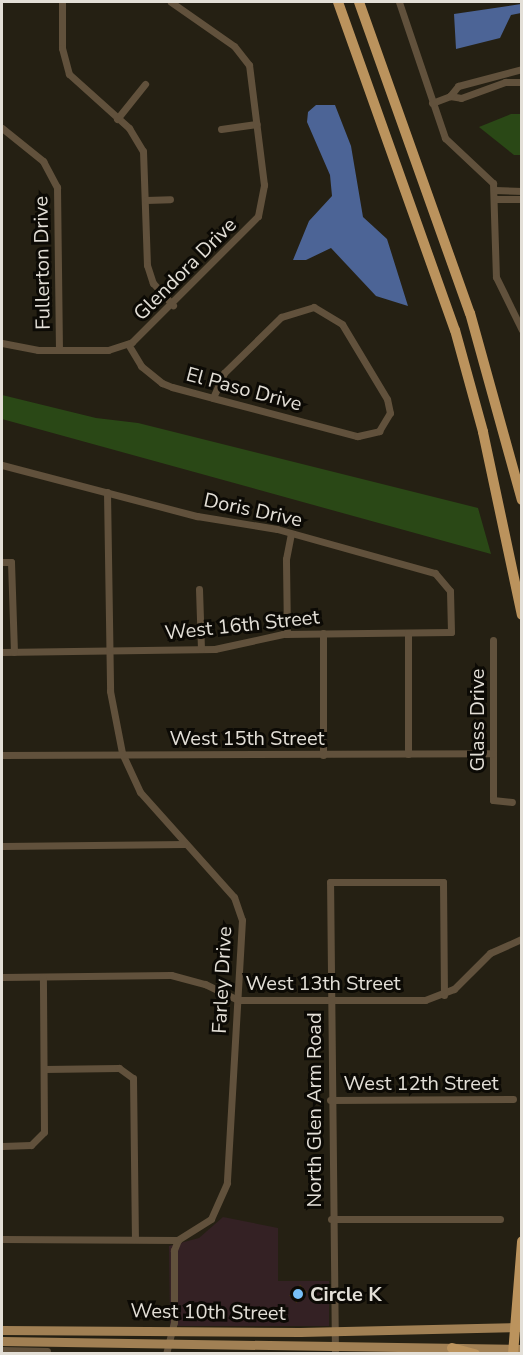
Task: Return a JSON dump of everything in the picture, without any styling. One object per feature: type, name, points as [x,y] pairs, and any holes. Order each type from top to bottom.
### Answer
[{"type":"highway","points":[[338,2],[455,330],[483,432],[522,615]]},
{"type":"highway","points":[[359,2],[470,313],[522,500]]},
{"type":"highway","points":[[516,1351],[522,1241]]},
{"type":"highway","points":[[452,1348],[475,1353]]},
{"type":"main road","name":"West 10th Street","points":[[2,1341],[47,1348],[172,1346],[334,1341],[518,1327]]},
{"type":"main road","name":"West 10th Street","points":[[2,1330],[173,1329],[516,1351]]},
{"type":"street","points":[[62,2],[62,48],[67,69],[80,89],[117,118],[143,152],[147,200],[148,270],[173,305]]},
{"type":"street","name":"Glendora Drive","points":[[2,343],[59,350],[108,350],[128,344],[173,305],[258,216],[264,185],[250,70],[242,53],[171,2]]},
{"type":"street","points":[[399,2],[432,103],[448,142],[491,177],[496,199],[496,277],[519,313],[522,330]]},
{"type":"street","points":[[432,103],[450,96],[458,86],[502,71],[522,69]]},
{"type":"street","points":[[502,71],[505,82]]},
{"type":"street","points":[[450,96],[461,98],[505,82],[522,82]]},
{"type":"street","points":[[117,118],[145,84]]},
{"type":"street","points":[[221,129],[257,124]]},
{"type":"street","name":"Fullerton Drive","points":[[2,128],[43,161],[57,187],[59,350]]},
{"type":"street","points":[[495,190],[522,191]]},
{"type":"street","points":[[496,199],[522,199]]},
{"type":"street","points":[[147,200],[170,200]]},
{"type":"street","name":"El Paso Drive","points":[[128,344],[153,378],[213,398],[370,436],[386,423],[387,399],[339,321],[316,308],[297,308],[281,317],[224,373],[213,398]]},
{"type":"street","name":"Doris Drive","points":[[2,465],[106,492],[291,534],[438,574],[450,591],[451,632]]},
{"type":"street","name":"Farley Drive","points":[[106,492],[110,699],[122,753],[140,792],[240,906],[238,1000],[225,1191],[207,1222],[178,1240]]},
{"type":"street","points":[[286,634],[286,564],[291,534]]},
{"type":"street","points":[[2,562],[11,562],[14,652]]},
{"type":"street","points":[[198,589],[201,649]]},
{"type":"street","name":"West 16th Street","points":[[2,652],[201,649],[286,634],[451,632]]},
{"type":"street","points":[[323,633],[323,755]]},
{"type":"street","points":[[408,633],[408,754]]},
{"type":"street","name":"Glass Drive","points":[[493,640],[493,800],[512,801]]},
{"type":"street","name":"West 15th Street","points":[[2,755],[493,753]]},
{"type":"street","points":[[2,846],[185,844]]},
{"type":"street","name":"North Glen Arm Road","points":[[334,1341],[331,1220],[330,882],[443,882],[444,995]]},
{"type":"street","points":[[444,995],[496,949],[522,939]]},
{"type":"street","name":"West 13th Street","points":[[2,978],[176,976],[238,1000],[425,1000],[444,995]]},
{"type":"street","points":[[2,1146],[29,1145],[42,1136],[43,977]]},
{"type":"street","points":[[44,1069],[120,1068],[135,1085],[135,1237]]},
{"type":"street","name":"West 12th Street","points":[[330,1100],[513,1099]]},
{"type":"street","points":[[331,1220],[500,1219]]},
{"type":"street","points":[[2,1239],[135,1237],[178,1240],[174,1250],[172,1346],[166,1353]]},
{"type":"street","name":"West 10th Street","points":[[2,1350],[47,1348]]},
{"type":"shaded area","points":[[223,1217],[278,1228],[278,1281],[329,1281],[329,1326],[170,1326],[169,1246],[199,1238]]},
{"type":"green space","points":[[511,114],[521,114],[521,155],[514,155],[479,127]]},
{"type":"green space","points":[[2,395],[96,418],[138,423],[478,508],[491,554],[2,419]]},
{"type":"water","points":[[521,4],[521,13],[511,15],[500,38],[456,49],[454,14]]},
{"type":"water","points":[[316,105],[335,105],[351,146],[363,217],[387,239],[408,306],[376,296],[331,248],[306,260],[293,260],[309,221],[332,196],[330,175],[307,122],[308,112]]},
{"type":"building","name":"Circle K","points":[[300,1285],[307,1292],[296,1303],[289,1296]]},
{"type":"place","name":"Circle K","points":[[298,1294]]}]
